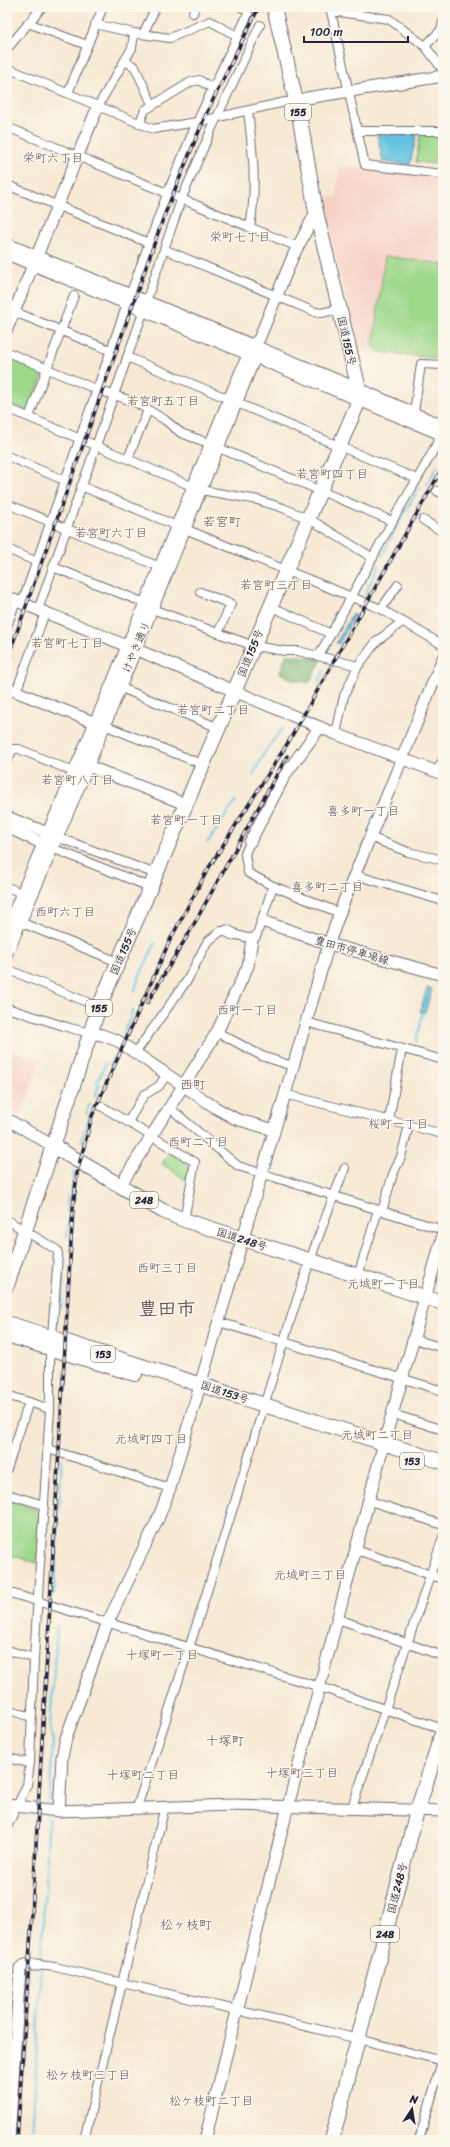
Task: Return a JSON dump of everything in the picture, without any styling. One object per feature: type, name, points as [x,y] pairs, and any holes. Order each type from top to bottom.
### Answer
[{"type":"highway","name":"国道155号","points":[[7,1285],[90,1032],[185,804],[204,765],[270,606],[321,491],[358,395],[340,309],[316,212],[296,102],[274,7]]},
{"type":"highway","name":"国道248号","points":[[53,1146],[163,1211],[184,1220],[443,1303]]},
{"type":"highway","name":"国道153号","points":[[7,1323],[51,1343]]},
{"type":"highway","name":"国道153号","points":[[7,1335],[51,1343],[263,1408],[383,1447],[443,1471]]},
{"type":"highway","name":"国道153号","points":[[383,1447],[443,1462]]},
{"type":"highway","name":"国道248号","points":[[332,2140],[362,2040],[443,1730]]},
{"type":"highway","name":"国道248号","points":[[421,1811],[443,1758]]},
{"type":"highway","name":"国道248号","points":[[342,2140],[362,2040]]},
{"type":"street","points":[[7,49],[42,7]]},
{"type":"street","points":[[68,93],[103,7]]},
{"type":"street","points":[[143,34],[156,7]]},
{"type":"street","points":[[7,626],[15,600],[37,562],[112,351],[128,300],[167,194],[212,88],[248,14],[248,11],[241,7]]},
{"type":"street","points":[[443,70],[424,46],[389,19],[358,10],[330,9],[365,165],[443,174]]},
{"type":"street","points":[[95,24],[134,33],[170,38],[210,21],[237,36]]},
{"type":"street","points":[[424,46],[441,30],[443,22]]},
{"type":"street","points":[[28,23],[87,45]]},
{"type":"street","points":[[204,765],[12,690],[41,612],[53,567],[66,528],[166,250],[181,200],[260,24]]},
{"type":"street","points":[[7,329],[10,310],[35,260],[98,106],[132,48],[134,33]]},
{"type":"street","points":[[125,61],[135,67],[152,104]]},
{"type":"street","points":[[7,68],[153,129],[197,122],[285,102],[296,102],[307,98],[443,76]]},
{"type":"street","points":[[139,124],[145,110],[152,104],[191,82],[200,80],[212,88]]},
{"type":"street","points":[[248,111],[255,178],[255,199],[250,228]]},
{"type":"street","points":[[7,127],[181,200],[298,246]]},
{"type":"street","points":[[358,131],[443,131]]},
{"type":"street","points":[[7,185],[149,243]]},
{"type":"street","points":[[100,724],[148,606],[160,567],[181,528],[277,295],[298,246],[316,212]]},
{"type":"street","points":[[7,244],[35,260],[128,300],[255,349],[442,432]]},
{"type":"street","points":[[166,250],[318,313],[340,309]]},
{"type":"street","points":[[7,254],[35,260]]},
{"type":"street","points":[[29,417],[74,296]]},
{"type":"street","points":[[10,310],[112,351]]},
{"type":"street","points":[[7,352],[98,390],[134,402],[181,433],[392,521]]},
{"type":"street","points":[[127,357],[417,480]]},
{"type":"street","points":[[414,412],[421,364],[443,365]]},
{"type":"street","points":[[358,395],[414,412],[442,432]]},
{"type":"street","points":[[7,408],[198,487],[258,500],[309,519],[373,558]]},
{"type":"street","points":[[128,458],[148,410]]},
{"type":"street","points":[[319,655],[352,598],[392,521],[434,451],[442,432]]},
{"type":"street","points":[[7,456],[66,481]]},
{"type":"street","points":[[81,486],[381,609],[443,644]]},
{"type":"street","points":[[7,504],[160,567]]},
{"type":"street","points":[[423,520],[443,532]]},
{"type":"street","name":"けやき通り","points":[[148,606],[181,528]]},
{"type":"street","points":[[7,550],[37,562]]},
{"type":"street","points":[[53,567],[148,606],[254,646],[319,655],[358,666]]},
{"type":"street","points":[[381,609],[398,585]]},
{"type":"street","points":[[200,592],[231,604],[218,633]]},
{"type":"street","points":[[15,600],[41,612],[82,625],[336,734],[401,759],[439,773],[443,760]]},
{"type":"street","points":[[270,606],[331,634]]},
{"type":"street","points":[[336,734],[344,696],[358,666],[376,642],[402,622]]},
{"type":"street","name":"けやき通り","points":[[11,924],[48,846],[74,772],[119,687],[131,647]]},
{"type":"street","points":[[59,1811],[62,1758],[66,1738],[107,1624],[158,1519],[170,1488],[198,1388],[243,1240],[292,1066],[329,944],[401,759],[443,658]]},
{"type":"street","points":[[119,687],[219,728]]},
{"type":"street","name":"けやき通り","points":[[52,835],[88,766],[100,724]]},
{"type":"street","points":[[320,727],[286,775],[245,854],[248,873],[273,886],[340,913]]},
{"type":"street","points":[[7,761],[13,749],[19,749],[74,772]]},
{"type":"street","points":[[88,766],[185,804]]},
{"type":"street","points":[[7,817],[52,835],[153,881]]},
{"type":"street","points":[[7,827],[48,846],[153,881]]},
{"type":"street","points":[[370,837],[408,852],[443,860]]},
{"type":"street","name":"けやき通り","points":[[7,953],[11,924],[21,893],[48,846]]},
{"type":"street","points":[[355,875],[443,901]]},
{"type":"street","points":[[120,1186],[217,1032],[248,966],[252,940],[256,937],[262,922],[273,886]]},
{"type":"street","points":[[7,887],[21,893]]},
{"type":"street","name":"豊田市停車場線","points":[[262,922],[329,944],[443,975]]},
{"type":"street","points":[[11,924],[118,962]]},
{"type":"street","points":[[136,1052],[188,979],[206,942],[221,931],[252,940]]},
{"type":"street","points":[[7,969],[100,1007]]},
{"type":"street","points":[[7,1008],[70,1028],[102,1035],[118,1042],[136,1052],[216,1108],[236,1118],[274,1130]]},
{"type":"street","points":[[306,1022],[443,1060]]},
{"type":"street","points":[[217,1032],[262,1056],[292,1066]]},
{"type":"street","points":[[389,1120],[402,1049]]},
{"type":"street","points":[[128,1122],[144,1095],[159,1086],[167,1074]]},
{"type":"street","points":[[284,1094],[443,1134]]},
{"type":"street","points":[[101,1106],[195,1162],[184,1220]]},
{"type":"street","points":[[170,1108],[238,1166],[262,1172],[443,1230]]},
{"type":"street","points":[[7,1119],[53,1146]]},
{"type":"street","points":[[358,1276],[392,1174],[401,1157],[409,1125]]},
{"type":"street","points":[[137,1807],[310,1261],[333,1196],[345,1168]]},
{"type":"street","points":[[7,1220],[57,1250],[58,1254],[51,1343],[48,1449],[34,1658],[30,1763],[27,1785],[12,1806],[7,1827]]},
{"type":"street","points":[[205,2140],[288,1806],[370,1501],[383,1447],[443,1235]]},
{"type":"street","points":[[219,1322],[443,1390]]},
{"type":"street","points":[[414,1340],[443,1348]]},
{"type":"street","points":[[7,1395],[50,1408]]},
{"type":"street","points":[[7,1469],[29,1402]]},
{"type":"street","points":[[393,1414],[443,1430]]},
{"type":"street","points":[[48,1449],[170,1488]]},
{"type":"street","points":[[7,1494],[44,1505]]},
{"type":"street","points":[[370,1501],[443,1526]]},
{"type":"street","points":[[352,1808],[443,1536]]},
{"type":"street","points":[[356,1550],[443,1579]]},
{"type":"street","points":[[7,1592],[107,1624],[320,1687],[443,1730]]},
{"type":"street","points":[[338,1619],[443,1656]]},
{"type":"street","points":[[7,1650],[34,1658]]},
{"type":"street","points":[[7,1709],[31,1717]]},
{"type":"street","points":[[7,1758],[30,1763]]},
{"type":"street","points":[[12,1806],[59,1811],[165,1806],[288,1806],[443,1811]]},
{"type":"street","points":[[84,2140],[165,1806]]},
{"type":"street","points":[[9,2140],[20,1968],[25,1965],[42,1966],[122,1983],[443,2060],[419,2140]]},
{"type":"shaded area","points":[[340,166],[443,177],[443,360],[358,351],[321,195],[336,197]]},
{"type":"shaded area","points":[[7,1049],[40,1059],[22,1114],[7,1108]]},
{"type":"green space","points":[[443,132],[443,165],[416,162],[420,134]]},
{"type":"green space","points":[[385,256],[443,264],[443,359],[379,352],[373,345]]},
{"type":"green space","points":[[7,355],[45,370],[29,411],[7,403]]},
{"type":"green space","points":[[286,655],[322,659],[309,683],[294,680],[280,673]]},
{"type":"green space","points":[[170,1151],[189,1165],[186,1180],[162,1164]]},
{"type":"green space","points":[[7,1499],[40,1511],[37,1563],[7,1554]]},
{"type":"water","points":[[377,134],[417,134],[410,165],[383,162]]},
{"type":"water","points":[[352,614],[355,615],[339,644],[336,643]]},
{"type":"water","points":[[427,988],[432,989],[425,1012],[420,1012]]},
{"type":"waterway","points":[[427,484],[437,467]]},
{"type":"waterway","points":[[382,556],[401,518],[419,488]]},
{"type":"waterway","points":[[365,595],[379,564]]},
{"type":"waterway","points":[[318,683],[324,671]]},
{"type":"waterway","points":[[253,775],[266,750],[283,728]]},
{"type":"waterway","points":[[207,843],[236,801]]},
{"type":"waterway","points":[[135,991],[138,980],[155,943]]},
{"type":"waterway","points":[[124,1033],[133,1009]]},
{"type":"waterway","points":[[416,1042],[423,1012]]},
{"type":"waterway","points":[[110,1065],[114,1055]]},
{"type":"waterway","points":[[97,1083],[106,1063]]},
{"type":"waterway","points":[[95,1096],[100,1084]]},
{"type":"waterway","points":[[86,1114],[90,1104]]},
{"type":"waterway","points":[[81,1141],[90,1115]]},
{"type":"waterway","points":[[72,1192],[74,1171]]},
{"type":"waterway","points":[[66,1210],[68,1196]]},
{"type":"waterway","points":[[67,1237],[69,1218]]},
{"type":"waterway","points":[[61,1308],[64,1265]]},
{"type":"waterway","points":[[54,1594],[62,1459]]},
{"type":"waterway","points":[[49,1807],[53,1742],[50,1727],[57,1627]]},
{"type":"waterway","points":[[41,1963],[49,1814]]},
{"type":"waterway","points":[[32,2140],[41,1967]]},
{"type":"railway","points":[[7,660],[164,216],[206,114],[259,7]]},
{"type":"railway","points":[[17,2140],[31,1931],[73,1208],[77,1173],[92,1116],[170,940],[208,869],[289,741],[443,467]]},
{"type":"railway","points":[[7,669],[12,656]]},
{"type":"railway","points":[[147,1003],[189,933],[287,756]]},
{"type":"district","name":"栄町六丁目","points":[[53,158]]},
{"type":"district","name":"栄町七丁目","points":[[240,237]]},
{"type":"district","name":"若宮町五丁目","points":[[163,401]]},
{"type":"district","name":"若宮町四丁目","points":[[332,474]]},
{"type":"district","name":"若宮町","points":[[222,521]]},
{"type":"district","name":"若宮町六丁目","points":[[111,533]]},
{"type":"district","name":"若宮町三丁目","points":[[276,585]]},
{"type":"district","name":"若宮町七丁目","points":[[67,643]]},
{"type":"district","name":"若宮町二丁目","points":[[213,710]]},
{"type":"district","name":"若宮町八丁目","points":[[77,780]]},
{"type":"district","name":"喜多町一丁目","points":[[363,811]]},
{"type":"district","name":"若宮町一丁目","points":[[186,820]]},
{"type":"district","name":"喜多町二丁目","points":[[327,887]]},
{"type":"district","name":"西町六丁目","points":[[65,912]]},
{"type":"district","name":"西町一丁目","points":[[247,1010]]},
{"type":"district","name":"西町","points":[[193,1084]]},
{"type":"district","name":"桜町一丁目","points":[[398,1124]]},
{"type":"district","name":"西町二丁目","points":[[198,1142]]},
{"type":"district","name":"西町三丁目","points":[[167,1268]]},
{"type":"district","name":"元城町一丁目","points":[[383,1284]]},
{"type":"district","name":"豊田市","points":[[167,1308]]},
{"type":"district","name":"元城町二丁目","points":[[377,1435]]},
{"type":"district","name":"元城町四丁目","points":[[151,1439]]},
{"type":"district","name":"元城町三丁目","points":[[310,1575]]},
{"type":"district","name":"十塚町一丁目","points":[[162,1655]]},
{"type":"district","name":"十塚町","points":[[225,1740]]},
{"type":"district","name":"十塚町三丁目","points":[[302,1773]]},
{"type":"district","name":"十塚町二丁目","points":[[143,1775]]},
{"type":"district","name":"松ヶ枝町","points":[[186,1924]]},
{"type":"district","name":"松ケ枝町三丁目","points":[[88,2075]]},
{"type":"district","name":"松ケ枝町二丁目","points":[[211,2101]]}]
